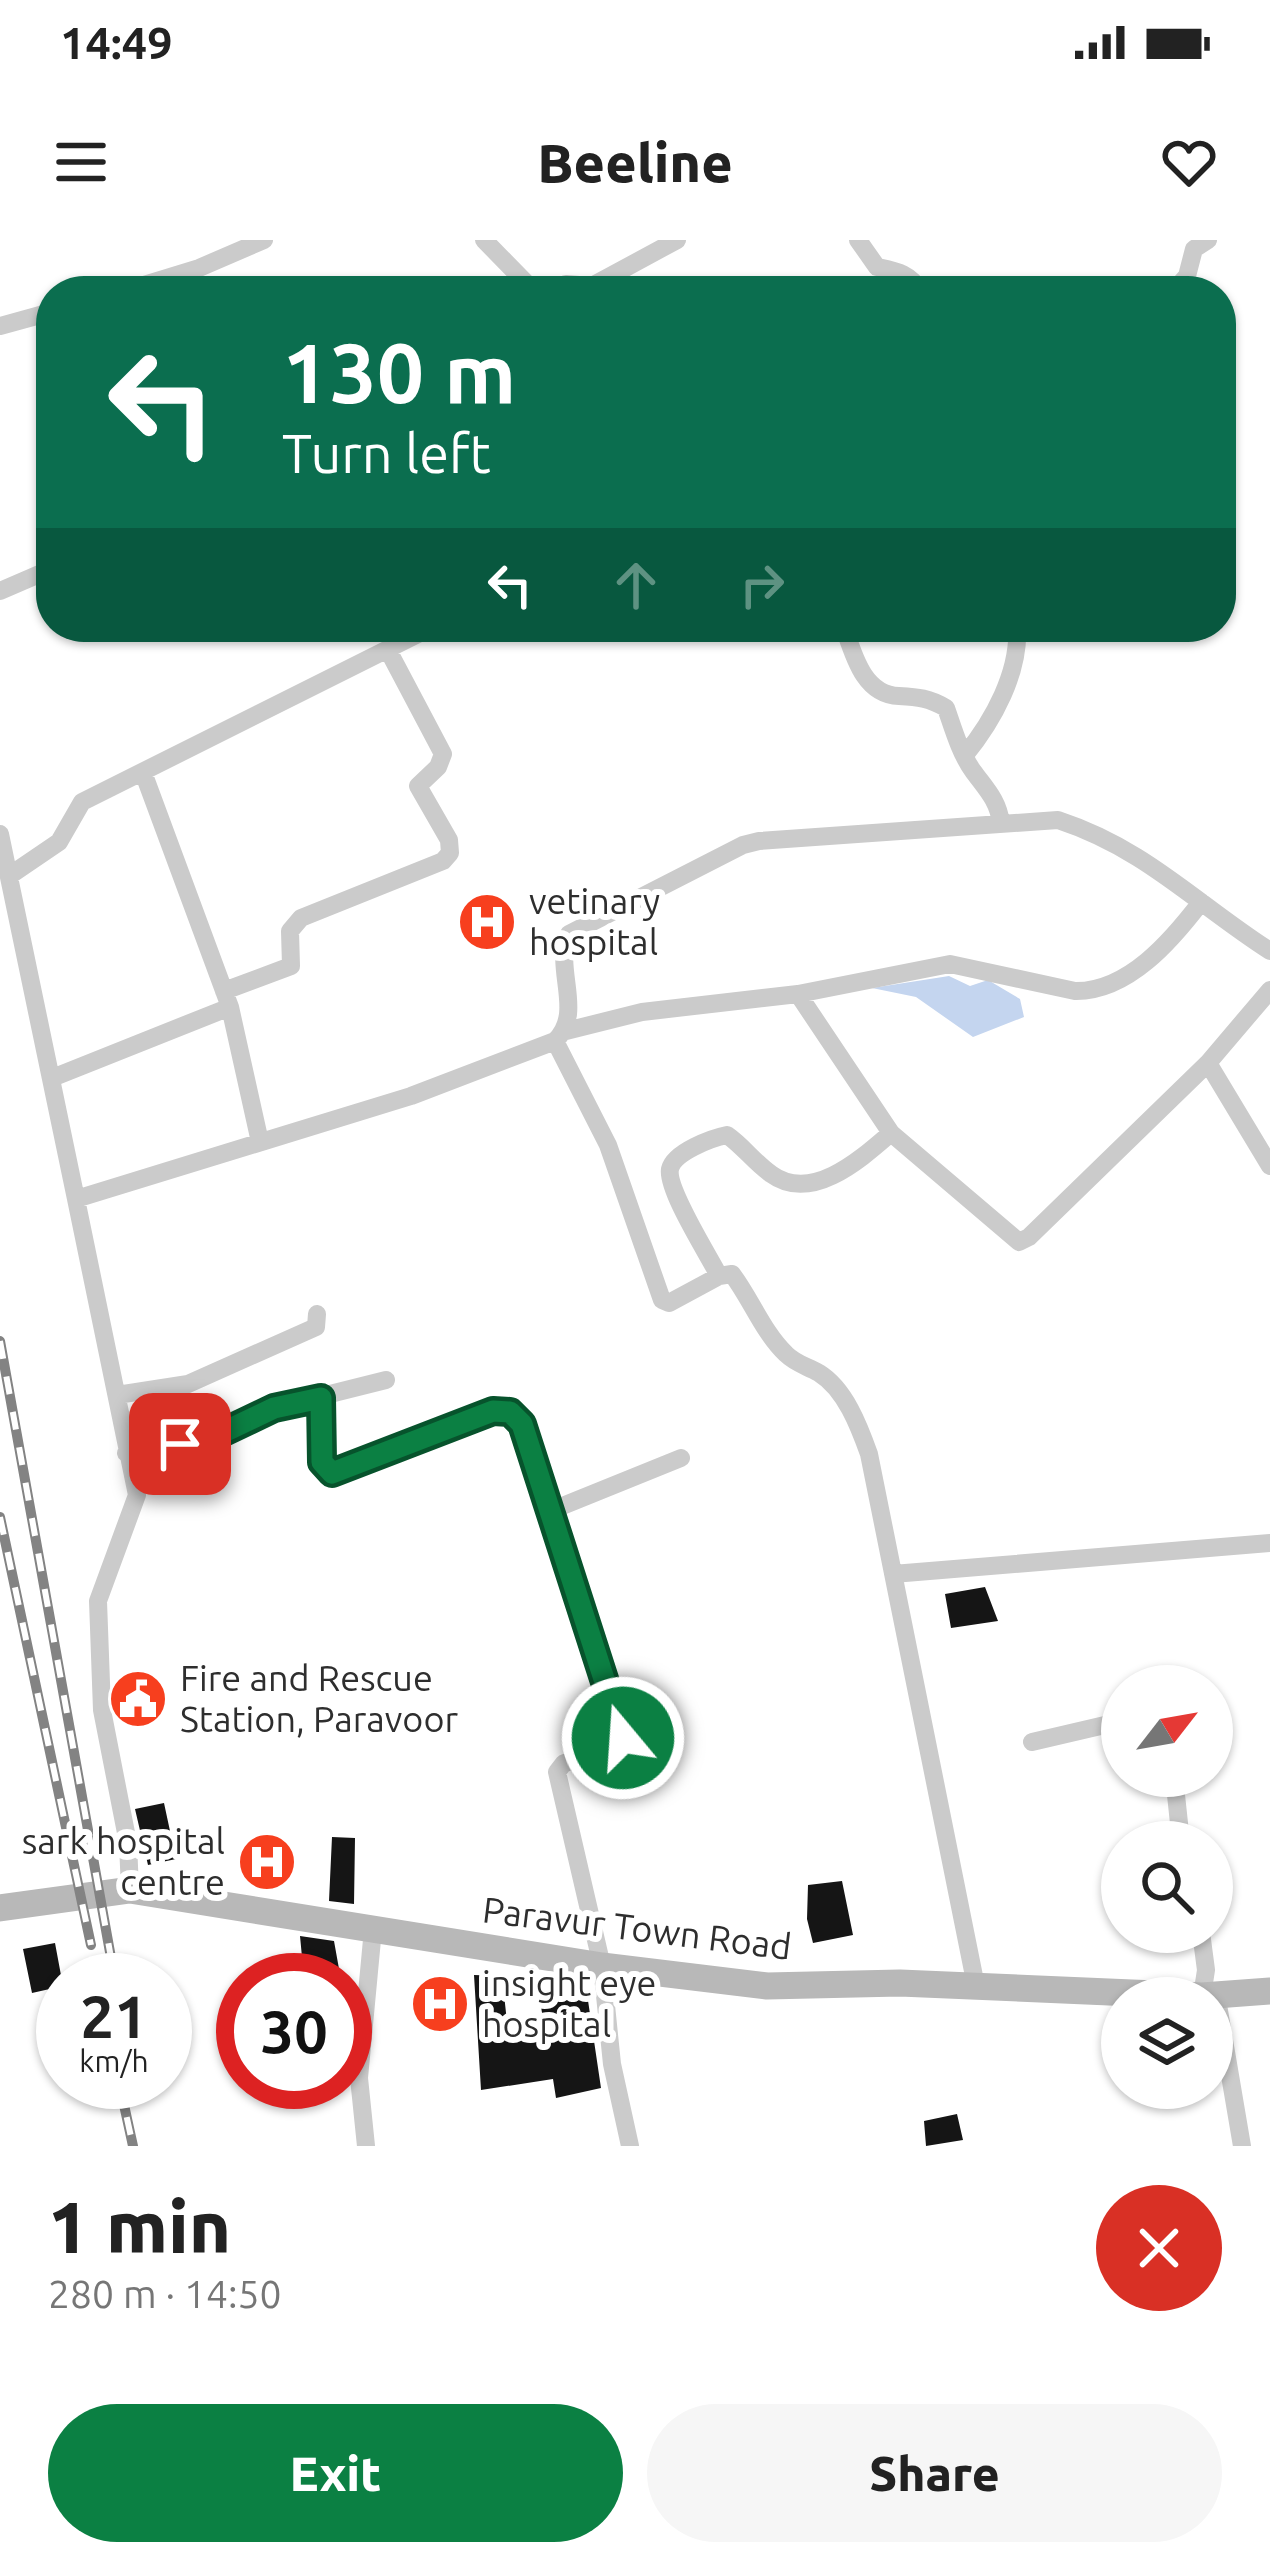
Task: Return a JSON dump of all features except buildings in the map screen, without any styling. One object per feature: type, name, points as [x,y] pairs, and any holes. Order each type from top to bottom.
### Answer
[{"type":"main road","name":"Paravur Town Road","points":[[0,1908],[130,1889],[602,1966],[767,1986],[900,1983],[1101,1991]]},
{"type":"main road","name":"Paravur Town Road","points":[[1233,1993],[1270,1990]]},
{"type":"street","points":[[174,276],[264,240]]},
{"type":"street","points":[[484,240],[519,276]]},
{"type":"street","points":[[615,276],[677,240]]},
{"type":"street","points":[[858,240],[877,267],[908,276]]},
{"type":"street","points":[[1187,276],[1194,249],[1208,240]]},
{"type":"street","points":[[0,326],[36,316]]},
{"type":"street","points":[[0,591],[36,575]]},
{"type":"street","points":[[9,876],[59,842],[82,802],[388,642]]},
{"type":"street","points":[[52,1078],[291,966],[290,931],[301,918],[443,861],[450,853],[449,841],[418,786],[438,767],[443,754],[393,642]]},
{"type":"street","points":[[849,642],[860,671],[878,692],[895,697],[916,695],[946,708],[1001,823]]},
{"type":"street","points":[[965,755],[995,713],[1018,642]]},
{"type":"street","points":[[142,772],[227,999],[260,1142]]},
{"type":"street","points":[[561,1036],[570,1018],[564,956],[569,934],[743,845],[1058,820],[1144,858],[1270,951]]},
{"type":"street","points":[[0,834],[137,1496],[98,1601],[103,1710],[128,1843],[130,1889]]},
{"type":"street","points":[[76,1199],[411,1096],[561,1036],[642,1012],[798,994],[950,964],[1075,992],[1095,991],[1163,947],[1202,902]]},
{"type":"street","points":[[798,994],[891,1133],[1019,1242],[1029,1238],[1208,1063],[1270,990]]},
{"type":"street","points":[[561,1036],[608,1144],[662,1300],[669,1303],[719,1276],[732,1274],[778,1345],[798,1364],[834,1385],[853,1415],[869,1454],[976,1986]]},
{"type":"street","points":[[1208,1063],[1270,1166]]},
{"type":"street","points":[[719,1276],[673,1186],[670,1169],[676,1158],[728,1135],[772,1176],[799,1182],[838,1174],[891,1133]]},
{"type":"street","points":[[117,1395],[188,1384],[316,1327],[317,1314]]},
{"type":"street","points":[[126,1453],[207,1440],[274,1408],[386,1380]]},
{"type":"street","points":[[321,1398],[322,1462],[332,1473],[493,1411],[510,1412],[522,1424],[623,1738],[617,1754],[564,1763],[557,1772],[602,1966],[612,2064],[630,2146]]},
{"type":"street","points":[[550,1511],[681,1458]]},
{"type":"street","points":[[893,1574],[1270,1543]]},
{"type":"street","points":[[1032,1742],[1101,1726]]},
{"type":"street","points":[[366,2146],[359,2078],[373,1929]]},
{"type":"street","points":[[1233,2105],[1242,2146]]},
{"type":"water","points":[[949,976],[970,986],[988,980],[1020,999],[1024,1017],[973,1037],[916,997],[872,988]]},
{"type":"railway","points":[[0,1341],[110,1953]]},
{"type":"railway","points":[[0,1517],[91,1945]]},
{"type":"railway","points":[[125,2109],[133,2146]]},
{"type":"place","name":"vetinary hospital","points":[[487,922]]},
{"type":"place","name":"Fire and Rescue Station, Paravoor","points":[[138,1699]]},
{"type":"place","name":"sark hospital centre","points":[[267,1862]]},
{"type":"place","name":"insight eye hospital","points":[[440,2004]]},
{"type":"route","points":[[180,1444],[207,1440],[274,1408],[321,1398],[322,1462],[332,1473],[493,1411],[510,1412],[522,1424],[623,1738]]}]
